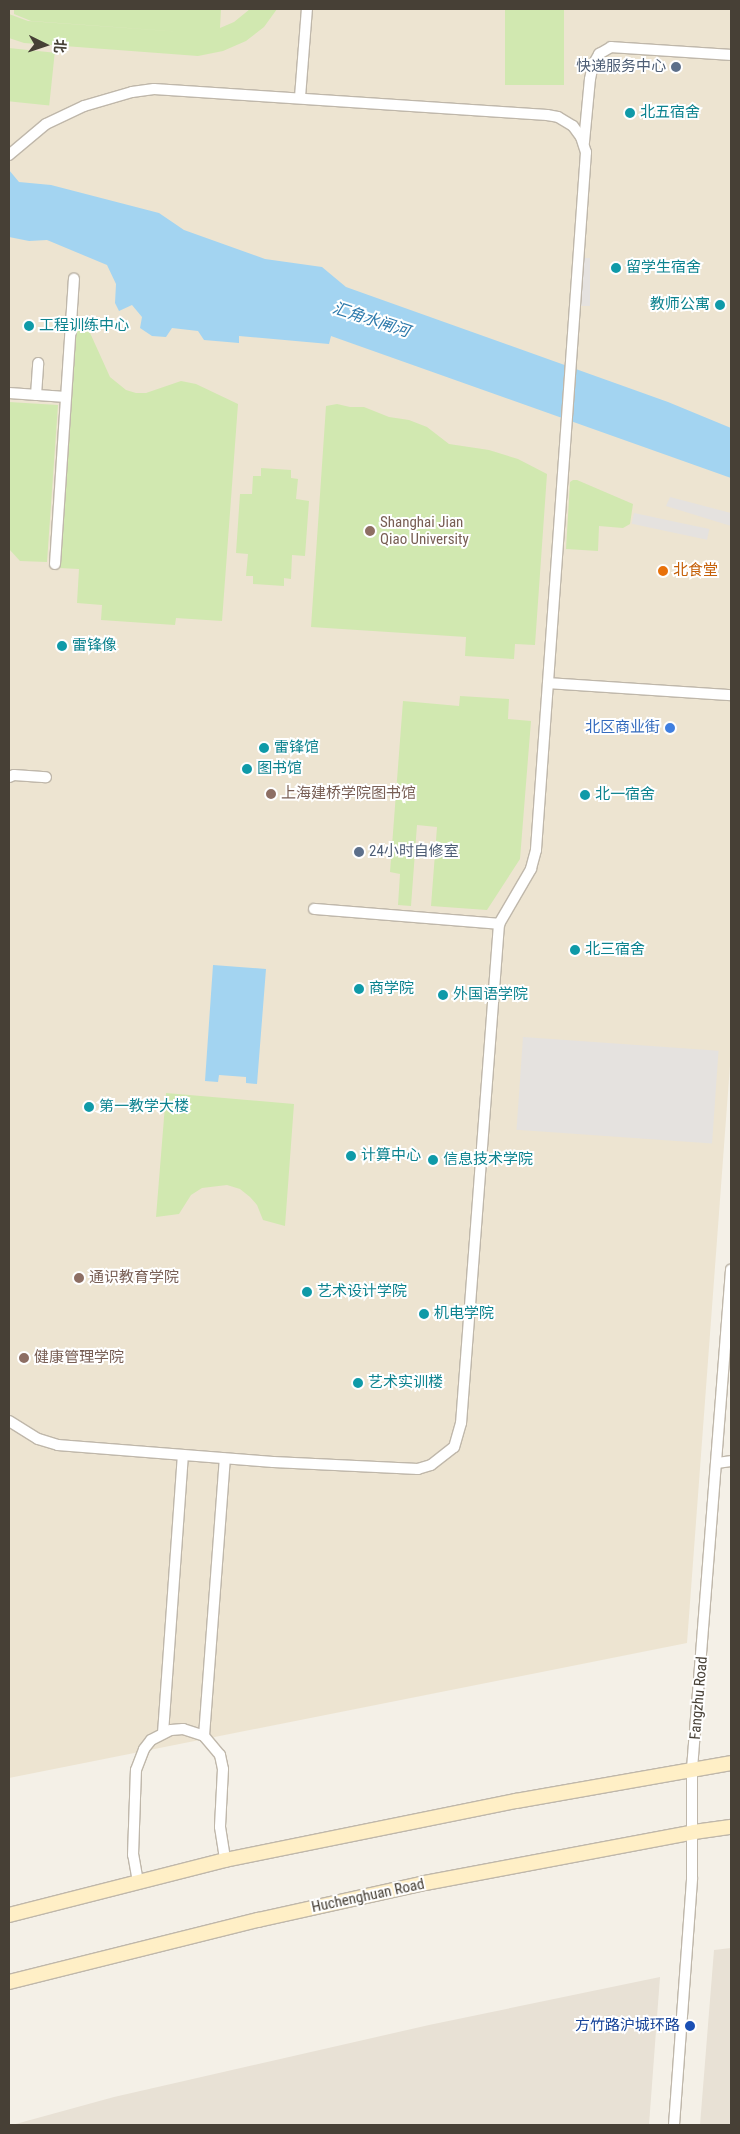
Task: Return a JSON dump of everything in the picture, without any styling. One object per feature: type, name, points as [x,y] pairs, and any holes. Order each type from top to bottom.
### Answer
[{"type":"main road","points":[[9,1915],[224,1860],[487,1807],[731,1763]]},
{"type":"main road","name":"Huchenghuan Road","points":[[9,1982],[267,1918],[425,1884],[694,1832],[731,1827]]},
{"type":"street","points":[[300,98],[307,9]]},
{"type":"street","points":[[9,1421],[38,1439],[58,1445],[225,1459],[418,1469],[431,1466],[454,1448],[461,1423],[499,924],[534,861],[586,161],[584,144],[590,79],[593,65],[599,54],[611,47],[731,55]]},
{"type":"street","points":[[9,155],[46,124],[84,106],[132,92],[154,88],[558,117],[573,126],[584,144]]},
{"type":"street","points":[[55,564],[74,279]]},
{"type":"street","points":[[36,395],[38,363]]},
{"type":"street","points":[[9,393],[66,397]]},
{"type":"street","points":[[548,683],[731,695]]},
{"type":"street","points":[[9,777],[14,774],[46,777]]},
{"type":"street","points":[[314,909],[499,924]]},
{"type":"street","name":"Fangzhu Road","points":[[674,2125],[694,1832],[692,1769],[731,1270]]},
{"type":"street","points":[[163,1733],[183,1456]]},
{"type":"street","points":[[204,1736],[225,1459]]},
{"type":"street","points":[[717,1463],[731,1461]]},
{"type":"street","points":[[138,1882],[132,1855],[136,1770],[144,1749],[151,1740],[163,1733],[182,1729],[204,1736],[220,1755],[223,1769],[220,1827],[224,1860]]},
{"type":"shaded area","name":"Shanghai Jian Qiao University","points":[[9,9],[731,9],[731,1052],[687,1643],[9,1778]]},
{"type":"shaded area","points":[[581,258],[590,258],[590,306],[581,306]]},
{"type":"shaded area","points":[[670,497],[731,513],[731,526],[666,506]]},
{"type":"shaded area","points":[[634,513],[709,529],[707,540],[632,524]]},
{"type":"shaded area","points":[[523,1037],[719,1051],[712,1143],[517,1130]]},
{"type":"shaded area","points":[[731,1948],[731,2125],[700,2125],[714,1950]]},
{"type":"shaded area","points":[[660,1977],[649,2125],[12,2125],[114,2097],[429,2025]]},
{"type":"green space","points":[[14,9],[221,9],[220,28],[234,22],[250,9],[277,9],[264,27],[246,41],[223,51],[198,56],[24,43],[9,38],[9,14],[28,21],[197,33],[31,21],[14,14]]},
{"type":"green space","points":[[505,9],[564,9],[564,85],[505,85]]},
{"type":"green space","points":[[9,48],[55,53],[49,106],[9,101]]},
{"type":"green space","points":[[77,323],[86,324],[110,377],[126,390],[146,393],[181,381],[196,384],[238,404],[222,621],[176,618],[175,625],[101,620],[102,605],[77,603],[79,569],[59,568]]},
{"type":"green space","points":[[9,402],[58,405],[47,562],[20,561],[9,549]]},
{"type":"green space","points":[[337,404],[350,407],[364,407],[389,417],[409,420],[427,427],[449,444],[489,450],[518,459],[547,474],[535,645],[515,644],[514,659],[465,656],[466,637],[311,627],[326,406]]},
{"type":"green space","points":[[261,468],[291,470],[291,478],[298,479],[296,499],[309,501],[305,556],[292,555],[291,579],[284,578],[284,586],[253,584],[253,576],[246,576],[248,554],[236,553],[240,494],[252,494],[253,476],[261,476]]},
{"type":"green space","points":[[573,480],[633,504],[630,524],[623,528],[599,526],[598,551],[566,549],[570,482]]},
{"type":"green space","points":[[460,696],[509,699],[508,719],[531,721],[520,859],[487,910],[431,906],[437,827],[417,825],[411,906],[398,905],[400,874],[390,872],[403,701],[459,706]]},
{"type":"green space","points":[[166,1093],[294,1104],[285,1226],[263,1220],[257,1205],[250,1197],[240,1189],[227,1185],[202,1188],[191,1195],[179,1214],[156,1217]]},
{"type":"water","name":"汇角水闸河","points":[[9,170],[19,182],[51,185],[159,213],[184,230],[265,259],[322,267],[346,287],[668,402],[731,428],[731,478],[331,336],[329,344],[239,336],[239,343],[204,340],[198,331],[172,328],[166,337],[152,336],[140,328],[142,317],[132,305],[119,311],[115,303],[116,284],[107,265],[47,240],[29,241],[9,237]]},
{"type":"water","points":[[213,965],[266,969],[257,1084],[246,1083],[246,1077],[219,1075],[218,1082],[205,1081]]},
{"type":"place","name":"快递服务中心","points":[[676,67]]},
{"type":"place","name":"北五宿舍","points":[[630,113]]},
{"type":"place","name":"留学生宿舍","points":[[616,268]]},
{"type":"place","name":"教师公寓","points":[[720,305]]},
{"type":"place","name":"工程训练中心","points":[[29,326]]},
{"type":"place","name":"Shanghai Jian Qiao University","points":[[370,531]]},
{"type":"place","name":"北食堂","points":[[663,571]]},
{"type":"place","name":"雷锋像","points":[[62,646]]},
{"type":"place","name":"北区商业街","points":[[670,728]]},
{"type":"place","name":"雷锋馆","points":[[264,748]]},
{"type":"place","name":"图书馆","points":[[247,769]]},
{"type":"place","name":"上海建桥学院图书馆","points":[[271,794]]},
{"type":"place","name":"北一宿舍","points":[[585,795]]},
{"type":"place","name":"24小时自修室","points":[[359,852]]},
{"type":"place","name":"北三宿舍","points":[[575,950]]},
{"type":"place","name":"商学院","points":[[359,989]]},
{"type":"place","name":"外国语学院","points":[[443,995]]},
{"type":"place","name":"第一教学大楼","points":[[89,1107]]},
{"type":"place","name":"计算中心","points":[[351,1156]]},
{"type":"place","name":"信息技术学院","points":[[433,1160]]},
{"type":"place","name":"通识教育学院","points":[[79,1278]]},
{"type":"place","name":"艺术设计学院","points":[[307,1292]]},
{"type":"place","name":"机电学院","points":[[424,1314]]},
{"type":"place","name":"健康管理学院","points":[[24,1358]]},
{"type":"place","name":"艺术实训楼","points":[[358,1383]]},
{"type":"place","name":"方竹路沪城环路","points":[[690,2026]]}]
